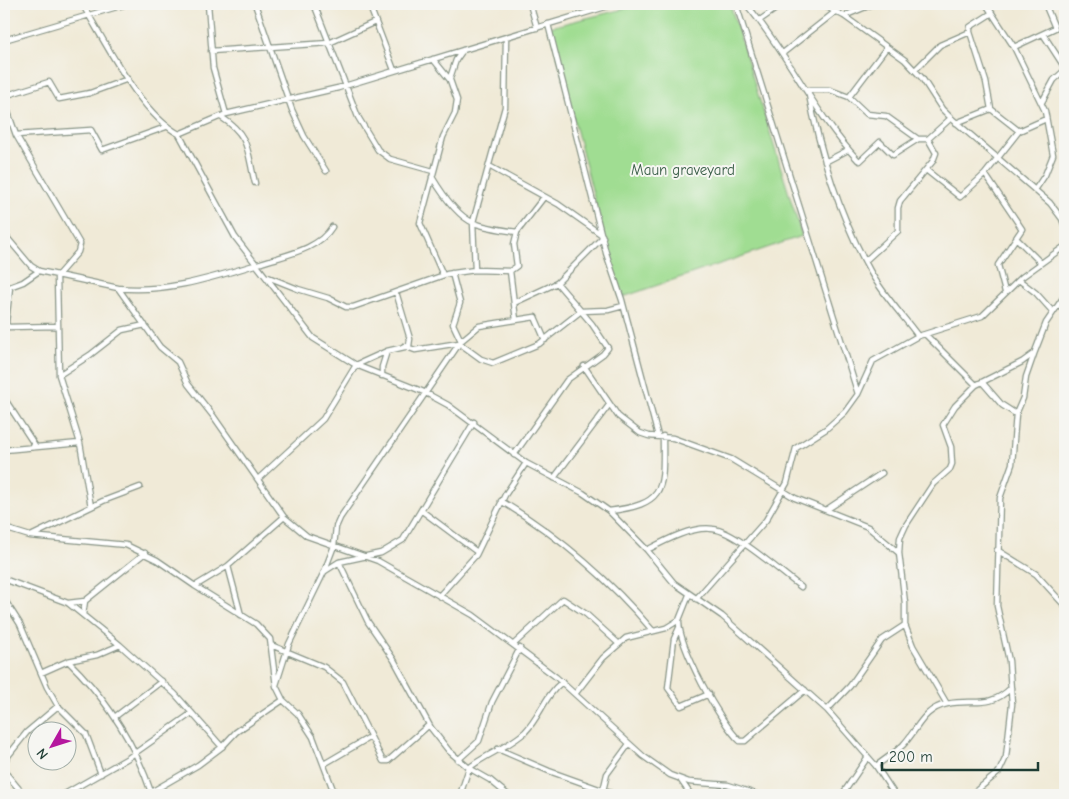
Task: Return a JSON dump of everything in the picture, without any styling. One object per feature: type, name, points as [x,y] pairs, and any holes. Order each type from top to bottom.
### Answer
[{"type":"street","points":[[82,4],[128,79],[147,106],[166,127],[179,134],[235,236],[268,277],[293,316],[312,338],[356,365],[424,392],[474,422],[526,463],[584,493],[609,511],[647,550],[666,575],[689,595],[728,621],[827,710],[867,758],[876,766],[895,795]]},
{"type":"street","points":[[4,40],[127,4]]},
{"type":"street","points":[[208,4],[211,51],[216,86],[226,114]]},
{"type":"street","points":[[255,4],[288,100],[304,136],[326,171]]},
{"type":"street","points":[[314,4],[364,129],[383,156],[433,171]]},
{"type":"street","points":[[369,4],[394,70]]},
{"type":"street","points":[[530,4],[537,28]]},
{"type":"street","points":[[179,134],[226,114],[346,85],[464,48],[616,4]]},
{"type":"street","points":[[736,4],[858,394]]},
{"type":"street","points":[[746,4],[760,20],[848,150],[860,161],[880,142],[893,155],[918,139],[928,139],[951,118]]},
{"type":"street","points":[[760,20],[783,4]]},
{"type":"street","points":[[821,4],[844,16],[915,70],[951,118],[1035,190],[1057,212],[1065,227]]},
{"type":"street","points":[[844,16],[873,4]]},
{"type":"street","points":[[986,4],[1014,47],[1042,102],[1052,159],[1035,190]]},
{"type":"street","points":[[1014,47],[1055,28],[1046,4]]},
{"type":"street","points":[[783,53],[835,12]]},
{"type":"street","points":[[992,13],[970,27],[970,32],[986,82],[991,108],[1019,131]]},
{"type":"street","points":[[211,51],[329,42],[375,22]]},
{"type":"street","points":[[548,24],[602,236],[660,436],[662,482],[655,495],[644,504],[609,511]]},
{"type":"street","points":[[915,70],[940,45],[970,32]]},
{"type":"street","points":[[1042,102],[1054,80],[1065,69],[1043,34]]},
{"type":"street","points":[[475,270],[473,222],[505,108],[506,37]]},
{"type":"street","points":[[849,97],[887,47]]},
{"type":"street","points":[[450,80],[456,60],[464,48]]},
{"type":"street","points":[[433,59],[450,80],[456,96],[456,107],[446,130],[433,171],[420,223],[443,275]]},
{"type":"street","points":[[4,96],[49,82],[59,99],[90,93],[128,79]]},
{"type":"street","points":[[808,90],[817,139],[824,162],[865,261],[877,283],[918,336]]},
{"type":"street","points":[[808,90],[830,90],[849,97],[867,114],[886,116],[918,139]]},
{"type":"street","points":[[4,101],[16,135],[80,244],[78,252],[57,276],[59,375],[80,443],[91,507]]},
{"type":"street","points":[[956,123],[991,108]]},
{"type":"street","points":[[220,117],[235,127],[244,138],[255,182]]},
{"type":"street","points":[[926,170],[960,197],[998,160],[1002,151],[1019,131],[1046,119]]},
{"type":"street","points":[[4,126],[10,122]]},
{"type":"street","points":[[16,135],[91,130],[102,150],[166,127]]},
{"type":"street","points":[[865,261],[898,231],[898,208],[900,201],[934,161],[936,153],[928,139]]},
{"type":"street","points":[[824,162],[848,150]]},
{"type":"street","points":[[488,166],[558,204],[602,236]]},
{"type":"street","points":[[985,174],[1022,229],[998,265],[1005,292]]},
{"type":"street","points":[[432,176],[450,201],[473,222],[517,232]]},
{"type":"street","points":[[268,277],[298,290],[328,298],[346,307],[353,307],[443,275],[475,270],[510,271],[517,266],[514,244],[517,232],[544,197]]},
{"type":"street","points":[[4,234],[25,260],[40,271],[118,288],[144,289],[197,283],[307,248],[332,227]]},
{"type":"street","points":[[514,303],[557,283],[602,236]]},
{"type":"street","points":[[1017,239],[1041,263]]},
{"type":"street","points":[[696,599],[745,546],[766,520],[791,472],[796,448],[833,424],[858,394],[873,361],[918,336],[982,316],[1019,280],[1065,246]]},
{"type":"street","points":[[4,289],[32,277],[40,271]]},
{"type":"street","points":[[510,271],[516,320]]},
{"type":"street","points":[[452,273],[460,302],[453,324],[460,342],[480,359],[493,363],[518,354],[545,340],[581,311],[608,310],[623,306]]},
{"type":"street","points":[[1019,280],[1036,292],[1053,312]]},
{"type":"street","points":[[514,455],[561,387],[608,348],[581,311],[557,283]]},
{"type":"street","points":[[10,287],[6,323],[8,327],[57,326]]},
{"type":"street","points":[[118,288],[160,347],[178,362],[188,384],[258,478],[284,517],[307,536],[366,557],[473,615],[520,648],[562,682],[650,761],[680,779],[728,785],[759,795]]},
{"type":"street","points":[[258,478],[323,419],[356,365],[387,351],[409,346],[410,333],[396,292]]},
{"type":"street","points":[[971,795],[999,772],[1005,762],[1012,716],[1009,661],[997,606],[997,550],[1000,498],[1015,451],[1016,414],[1023,398],[1026,377],[1053,312],[1065,295]]},
{"type":"street","points":[[276,686],[287,650],[324,572],[334,546],[336,528],[348,503],[460,342],[479,326],[535,317],[545,340]]},
{"type":"street","points":[[59,375],[86,358],[122,330],[145,325]]},
{"type":"street","points":[[925,334],[976,386]]},
{"type":"street","points":[[404,346],[415,350],[460,342]]},
{"type":"street","points":[[382,376],[382,367],[387,351]]},
{"type":"street","points":[[947,704],[913,646],[905,626],[905,603],[899,553],[900,538],[906,525],[933,484],[950,469],[952,464],[951,447],[943,425],[945,420],[961,399],[976,386],[1034,354]]},
{"type":"street","points":[[584,366],[610,405],[629,426],[649,436],[660,436],[702,447],[731,459],[782,491],[876,532],[899,553]]},
{"type":"street","points":[[982,382],[1002,405],[1016,414]]},
{"type":"street","points":[[4,398],[36,447]]},
{"type":"street","points":[[554,478],[610,405]]},
{"type":"street","points":[[324,572],[340,562],[390,550],[398,545],[422,511],[474,422]]},
{"type":"street","points":[[4,450],[80,443]]},
{"type":"street","points":[[438,596],[477,552],[501,501],[526,463]]},
{"type":"street","points":[[826,510],[882,472]]},
{"type":"street","points":[[30,536],[91,507],[140,487]]},
{"type":"street","points":[[501,501],[544,528],[580,558],[623,598],[653,631]]},
{"type":"street","points":[[422,511],[477,552]]},
{"type":"street","points":[[195,586],[228,566],[284,517]]},
{"type":"street","points":[[4,528],[30,536],[126,545],[145,553],[265,631],[270,639],[276,686],[283,700],[306,725],[324,764],[335,795]]},
{"type":"street","points":[[647,550],[678,536],[707,529],[724,532],[801,587]]},
{"type":"street","points":[[997,550],[1036,574],[1065,606]]},
{"type":"street","points":[[68,603],[85,601],[145,553]]},
{"type":"street","points":[[340,562],[368,622],[394,660],[429,725],[458,760],[490,780],[508,795]]},
{"type":"street","points":[[228,566],[241,615]]},
{"type":"street","points":[[4,579],[68,603],[162,681],[222,747]]},
{"type":"street","points":[[689,595],[679,620],[679,628],[688,654],[709,694],[737,738],[745,741],[805,690]]},
{"type":"street","points":[[4,599],[20,624],[40,673],[58,706],[86,734],[101,774]]},
{"type":"street","points":[[514,644],[563,599],[586,614],[619,644]]},
{"type":"street","points":[[83,615],[85,601]]},
{"type":"street","points":[[575,694],[603,658],[619,644],[632,636],[666,628],[679,620]]},
{"type":"street","points":[[827,710],[850,686],[882,640],[905,626]]},
{"type":"street","points":[[679,628],[674,639],[668,688],[670,694],[681,706],[709,694]]},
{"type":"street","points":[[40,673],[68,661],[97,656],[120,645]]},
{"type":"street","points":[[271,645],[287,650],[324,667],[343,682],[351,694],[370,737],[386,762],[429,725]]},
{"type":"street","points":[[458,760],[470,750],[482,735],[492,702],[520,648]]},
{"type":"street","points":[[68,661],[84,676],[116,716],[136,753],[152,794]]},
{"type":"street","points":[[116,716],[162,681]]},
{"type":"street","points":[[460,795],[469,768],[523,733],[537,716],[552,692],[562,682]]},
{"type":"street","points":[[876,766],[901,746],[923,717],[947,704],[993,701],[1011,688]]},
{"type":"street","points":[[146,795],[152,794],[198,765],[222,747],[236,732],[283,700]]},
{"type":"street","points":[[4,761],[27,732],[58,706]]},
{"type":"street","points":[[63,795],[136,753],[192,713]]},
{"type":"street","points":[[324,764],[370,737]]},
{"type":"street","points":[[603,793],[606,774],[629,744]]},
{"type":"street","points":[[498,749],[549,772],[603,793],[616,795]]},
{"type":"street","points":[[842,795],[867,758]]},
{"type":"street","points":[[4,772],[24,795]]},
{"type":"street","points":[[680,779],[691,795]]},
{"type":"green space","name":"Maun graveyard","points":[[644,4],[730,4],[802,236],[620,298],[550,27]]}]
